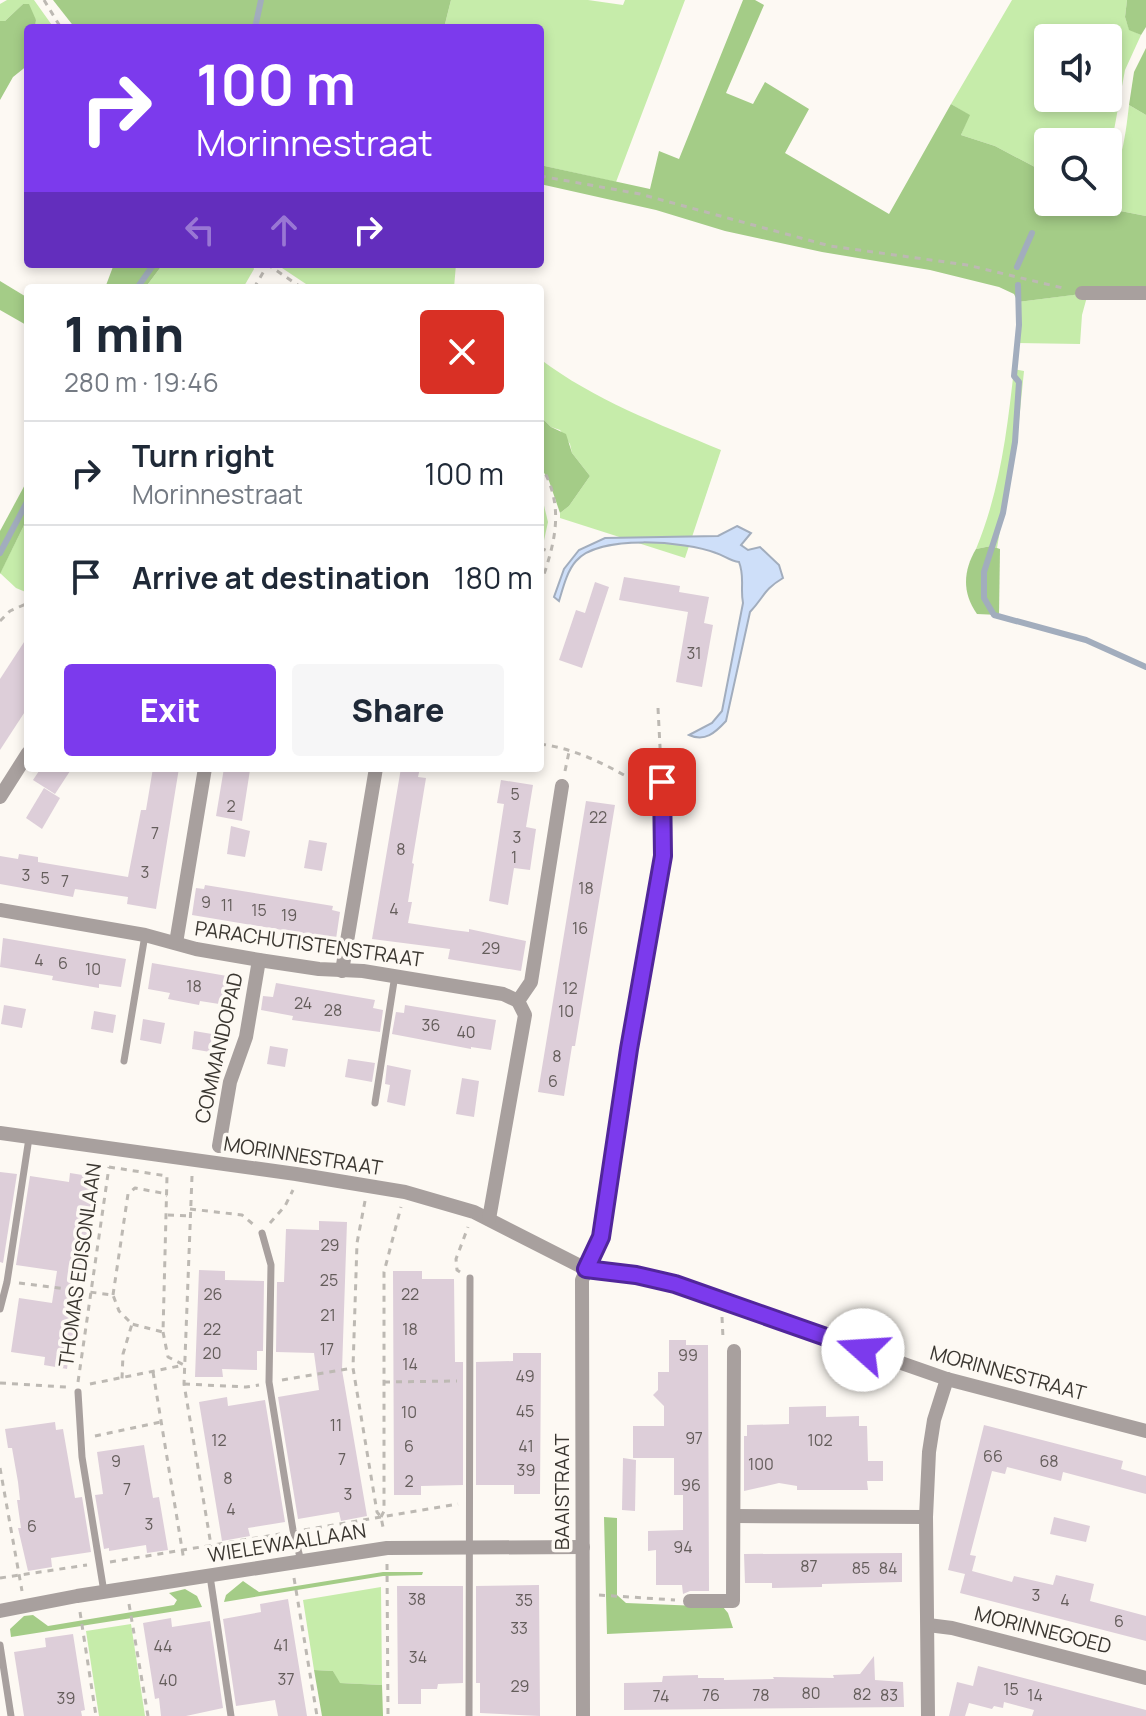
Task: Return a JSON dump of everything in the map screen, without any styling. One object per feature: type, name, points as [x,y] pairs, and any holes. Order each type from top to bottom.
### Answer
[{"type":"street","points":[[1082,293],[1146,293]]},
{"type":"street","points":[[0,797],[24,759]]},
{"type":"street","points":[[176,943],[204,772]]},
{"type":"street","points":[[342,971],[375,772]]},
{"type":"street","points":[[586,1269],[601,1237],[629,1049],[663,856],[662,782]]},
{"type":"street","points":[[489,1219],[525,1015],[518,1001],[531,982],[562,786]]},
{"type":"street","name":"PARACHUTISTENSTRAAT","points":[[0,910],[145,935],[259,960],[395,975],[503,994],[518,1001]]},
{"type":"street","name":"COMMANDOPAD","points":[[219,1146],[230,1082],[246,1037],[259,960]]},
{"type":"street","name":"MORINNESTRAAT","points":[[0,1133],[405,1192],[474,1212],[586,1269],[675,1284],[947,1379],[1146,1431]]},
{"type":"street","name":"BAAISTRAAT","points":[[583,1716],[582,1280],[586,1269]]},
{"type":"street","points":[[690,1601],[733,1601],[734,1351]]},
{"type":"street","points":[[928,1716],[926,1517],[929,1452],[934,1420],[947,1379]]},
{"type":"street","points":[[735,1516],[926,1517]]},
{"type":"street","name":"WIELEWAALLAAN","points":[[0,1611],[126,1588],[387,1548],[583,1547]]},
{"type":"street","name":"MORINNEGOED","points":[[928,1625],[952,1628],[1146,1678]]},
{"type":"lane","points":[[124,1061],[145,935]]},
{"type":"lane","points":[[375,1103],[395,975]]},
{"type":"lane","points":[[0,1309],[30,1136]]},
{"type":"lane","points":[[262,1233],[271,1265],[269,1382],[296,1561]]},
{"type":"lane","points":[[469,1716],[470,1278]]},
{"type":"lane","points":[[77,1389],[82,1457],[104,1592]]},
{"type":"lane","points":[[213,1574],[231,1716]]},
{"type":"lane","points":[[0,1645],[11,1716]]},
{"type":"path","points":[[44,0],[59,24]]},
{"type":"path","points":[[544,177],[640,194],[830,246],[967,265],[1082,293]]},
{"type":"path","points":[[274,268],[296,284]]},
{"type":"path","points":[[544,471],[549,479],[555,508],[557,534],[544,574]]},
{"type":"path","points":[[544,549],[551,552]]},
{"type":"path","points":[[0,621],[10,611],[24,605]]},
{"type":"path","points":[[658,708],[662,782]]},
{"type":"path","points":[[544,744],[584,754],[662,798]]},
{"type":"path","points":[[562,786],[569,752]]},
{"type":"path","name":"THOMAS EDISONLAAN","points":[[77,1389],[111,1148]]},
{"type":"path","points":[[193,1160],[184,1384],[211,1544],[213,1574]]},
{"type":"path","points":[[109,1167],[167,1176],[163,1332],[168,1357],[184,1365]]},
{"type":"path","points":[[190,1209],[242,1215],[262,1233],[291,1196],[296,1174]]},
{"type":"path","points":[[368,1187],[357,1243],[353,1368],[377,1512],[381,1517],[387,1548],[388,1716]]},
{"type":"path","points":[[163,1332],[132,1324],[119,1311],[113,1295],[128,1194],[135,1188],[167,1196]]},
{"type":"path","points":[[381,1517],[384,1511],[384,1272],[405,1192]]},
{"type":"path","points":[[470,1278],[457,1270],[456,1259],[474,1212]]},
{"type":"path","points":[[168,1215],[190,1216]]},
{"type":"path","points":[[7,1282],[113,1295]]},
{"type":"path","points":[[722,1302],[724,1351],[734,1351]]},
{"type":"path","points":[[122,1379],[123,1354],[132,1324]]},
{"type":"path","points":[[77,1389],[184,1365]]},
{"type":"path","points":[[184,1384],[246,1387],[353,1368]]},
{"type":"path","points":[[153,1372],[187,1579]]},
{"type":"path","points":[[383,1382],[468,1381]]},
{"type":"path","points":[[0,1383],[68,1387]]},
{"type":"path","points":[[82,1439],[161,1422]]},
{"type":"path","points":[[0,1468],[25,1606]]},
{"type":"path","points":[[0,1578],[468,1503]]},
{"type":"path","points":[[296,1561],[317,1716]]},
{"type":"path","points":[[126,1588],[148,1716]]},
{"type":"path","points":[[583,1595],[690,1601]]},
{"type":"path","points":[[77,1596],[96,1716]]},
{"type":"green space","points":[[7,0],[34,0],[51,24],[36,24],[36,20],[23,4],[5,21],[0,21],[0,4]]},
{"type":"green space","points":[[53,0],[451,0],[445,24],[72,24]]},
{"type":"green space","points":[[451,0],[588,0],[623,5],[625,0],[685,0],[616,182],[544,166],[544,24],[445,24]]},
{"type":"green space","points":[[743,0],[755,0],[764,5],[726,93],[753,104],[765,82],[809,109],[785,153],[889,214],[951,104],[970,115],[961,135],[995,146],[1034,167],[1034,216],[1122,216],[1122,211],[1146,216],[1146,291],[1097,292],[1018,302],[1014,294],[999,287],[930,270],[822,252],[725,231],[656,210],[544,185],[544,166],[650,189],[659,151],[679,159]]},
{"type":"green space","points":[[1012,0],[1127,0],[1125,17],[1129,29],[1141,35],[1125,70],[1122,86],[1122,24],[1034,24],[1034,112],[1117,112],[1114,128],[1034,128],[1034,167],[995,146],[961,135],[969,115],[951,104]]},
{"type":"green space","points":[[1127,0],[1146,0],[1146,27],[1141,35],[1129,30],[1125,17]]},
{"type":"green space","points":[[23,4],[29,4],[36,20],[36,24],[24,24],[24,68],[13,77],[0,100],[0,21],[5,21]]},
{"type":"green space","points":[[1146,48],[1146,115],[1129,105],[1134,72]]},
{"type":"green space","points":[[1129,105],[1146,115],[1146,216],[1122,211],[1123,145]]},
{"type":"green space","points":[[112,268],[160,268],[148,284],[106,284]]},
{"type":"green space","points":[[160,268],[254,269],[245,284],[148,284]]},
{"type":"green space","points":[[282,268],[456,268],[454,284],[306,284]]},
{"type":"green space","points":[[0,281],[24,296],[24,324],[0,310]]},
{"type":"green space","points":[[1088,293],[1082,315],[1080,344],[1017,343],[1018,302]]},
{"type":"green space","points":[[544,362],[605,399],[721,450],[685,558],[560,518],[560,513],[569,506],[590,476],[572,453],[560,430],[544,420]]},
{"type":"green space","points":[[1014,369],[1024,371],[1019,421],[997,548],[976,549],[997,483]]},
{"type":"green space","points":[[544,420],[566,434],[572,453],[590,476],[569,506],[560,513],[544,473]]},
{"type":"green space","points":[[24,486],[24,525],[0,574],[0,531]]},
{"type":"green space","points":[[544,506],[548,522],[544,540]]},
{"type":"green space","points":[[24,525],[24,591],[0,573]]},
{"type":"green space","points":[[991,546],[1000,549],[999,615],[977,614],[966,582],[976,549]]},
{"type":"green space","points":[[604,1517],[617,1518],[617,1595],[626,1603],[723,1607],[733,1628],[607,1634]]},
{"type":"green space","points":[[383,1572],[423,1572],[422,1575],[383,1576],[224,1602],[226,1595],[243,1581],[259,1592]]},
{"type":"green space","points":[[381,1587],[382,1685],[339,1683],[333,1671],[314,1670],[303,1600]]},
{"type":"green space","points":[[185,1589],[197,1596],[202,1607],[11,1637],[10,1629],[24,1616],[33,1615],[48,1626],[174,1605],[177,1600],[169,1593]]},
{"type":"green space","points":[[131,1624],[145,1716],[99,1716],[86,1631]]},
{"type":"green space","points":[[314,1670],[333,1671],[340,1683],[382,1685],[383,1716],[322,1716]]},
{"type":"water","points":[[737,526],[751,533],[741,545],[748,550],[760,547],[779,565],[783,578],[768,590],[750,612],[726,721],[709,735],[695,737],[689,735],[712,723],[722,711],[743,603],[739,562],[685,545],[622,543],[587,552],[576,561],[568,575],[559,601],[554,597],[564,569],[579,550],[605,538],[718,536]]},
{"type":"building","points":[[624,577],[680,586],[679,592],[709,597],[704,623],[713,625],[702,687],[676,682],[688,612],[619,600]]},
{"type":"building","points":[[595,582],[609,587],[582,668],[559,660],[576,610],[585,613]]},
{"type":"building","points":[[24,642],[24,713],[0,750],[0,679]]},
{"type":"building","points":[[38,772],[69,772],[55,794],[33,780]]},
{"type":"building","points":[[152,772],[178,772],[156,909],[127,904],[128,897],[75,889],[73,897],[0,884],[0,856],[18,859],[19,854],[38,857],[38,862],[128,877],[141,810],[146,810]]},
{"type":"building","points":[[223,772],[250,772],[242,821],[216,816]]},
{"type":"building","points":[[400,772],[419,772],[418,777],[426,778],[412,863],[408,902],[412,902],[408,923],[469,932],[469,929],[526,941],[521,971],[448,959],[450,949],[372,939]]},
{"type":"building","points":[[501,780],[533,785],[526,827],[536,829],[530,870],[514,868],[508,905],[489,901],[504,804],[497,803]]},
{"type":"building","points":[[44,788],[60,798],[42,829],[26,818]]},
{"type":"building","points":[[586,801],[615,805],[564,1096],[538,1092]]},
{"type":"building","points":[[231,826],[250,831],[245,857],[227,854]]},
{"type":"building","points":[[309,840],[327,843],[322,871],[304,868]]},
{"type":"building","points":[[205,885],[333,906],[332,910],[340,912],[336,939],[192,915],[196,888],[204,889]]},
{"type":"building","points":[[3,938],[126,959],[121,987],[99,984],[99,988],[0,967]]},
{"type":"building","points":[[152,963],[227,976],[226,984],[236,986],[232,1006],[200,1001],[199,1005],[168,999],[170,993],[148,989]]},
{"type":"building","points":[[276,983],[375,1000],[373,1008],[383,1010],[380,1032],[292,1020],[293,1016],[261,1010],[263,996],[273,997]]},
{"type":"building","points":[[4,1005],[26,1009],[22,1028],[1,1024]]},
{"type":"building","points":[[405,1005],[496,1020],[491,1050],[392,1034],[396,1012],[404,1013]]},
{"type":"building","points":[[94,1011],[116,1015],[113,1033],[91,1029]]},
{"type":"building","points":[[143,1019],[165,1023],[161,1044],[140,1040]]},
{"type":"building","points":[[194,1031],[212,1034],[210,1052],[192,1049]]},
{"type":"building","points":[[270,1046],[288,1049],[285,1067],[267,1064]]},
{"type":"building","points":[[348,1059],[375,1063],[372,1082],[345,1077]]},
{"type":"building","points":[[387,1065],[411,1070],[405,1106],[387,1102],[390,1085],[385,1084]]},
{"type":"building","points":[[462,1078],[479,1081],[474,1117],[456,1114]]},
{"type":"building","points":[[0,1172],[17,1174],[3,1263],[0,1262]]},
{"type":"building","points":[[70,1173],[95,1177],[92,1220],[89,1220],[73,1326],[76,1326],[74,1341],[71,1341],[67,1369],[44,1365],[45,1357],[11,1352],[19,1298],[52,1303],[57,1271],[16,1265],[30,1176],[69,1182]]},
{"type":"building","points":[[319,1221],[347,1222],[342,1370],[367,1516],[341,1521],[339,1512],[298,1519],[278,1397],[319,1390],[314,1353],[276,1352],[277,1282],[284,1282],[286,1229],[319,1230]]},
{"type":"building","points":[[199,1270],[225,1271],[225,1280],[264,1281],[263,1351],[257,1351],[257,1370],[222,1369],[223,1377],[195,1377]]},
{"type":"building","points":[[393,1271],[422,1271],[422,1279],[454,1279],[455,1362],[463,1362],[463,1485],[421,1486],[421,1495],[394,1495]]},
{"type":"building","points":[[669,1340],[686,1340],[686,1345],[708,1345],[709,1591],[683,1594],[682,1585],[656,1585],[656,1550],[648,1551],[648,1531],[683,1530],[683,1495],[674,1495],[674,1458],[633,1458],[633,1426],[664,1426],[664,1406],[653,1395],[658,1390],[658,1372],[669,1372]]},
{"type":"building","points":[[513,1353],[541,1353],[540,1494],[514,1494],[514,1485],[476,1485],[476,1362],[513,1361]]},
{"type":"building","points":[[227,1397],[228,1406],[265,1400],[285,1522],[248,1528],[250,1536],[222,1541],[199,1402]]},
{"type":"building","points":[[826,1406],[826,1417],[859,1416],[859,1426],[867,1426],[868,1461],[883,1461],[883,1481],[867,1481],[868,1490],[797,1490],[797,1486],[779,1483],[744,1491],[744,1436],[747,1436],[747,1425],[789,1424],[789,1407]]},
{"type":"building","points":[[55,1422],[56,1430],[63,1429],[75,1498],[82,1497],[91,1552],[51,1558],[52,1567],[28,1571],[18,1528],[21,1528],[18,1482],[5,1429]]},
{"type":"building","points":[[984,1425],[1123,1461],[1121,1469],[1146,1476],[1146,1494],[1063,1472],[1061,1481],[1007,1467],[1005,1474],[992,1471],[970,1555],[976,1556],[972,1571],[1012,1582],[1014,1576],[1053,1585],[1056,1575],[1094,1584],[1090,1601],[1146,1616],[1146,1641],[960,1593],[965,1574],[948,1570]]},
{"type":"building","points":[[144,1445],[153,1498],[159,1497],[168,1550],[147,1553],[146,1545],[109,1551],[109,1548],[104,1549],[95,1495],[103,1494],[97,1452]]},
{"type":"building","points":[[623,1458],[636,1460],[635,1511],[622,1510]]},
{"type":"building","points":[[1054,1517],[1090,1526],[1086,1542],[1050,1534]]},
{"type":"building","points":[[902,1553],[902,1582],[772,1588],[772,1583],[745,1583],[744,1554]]},
{"type":"building","points":[[539,1585],[540,1716],[480,1713],[480,1683],[476,1683],[476,1586]]},
{"type":"building","points":[[397,1586],[463,1586],[463,1683],[438,1684],[437,1689],[421,1689],[421,1704],[398,1704]]},
{"type":"building","points":[[288,1599],[307,1716],[278,1716],[275,1700],[236,1706],[223,1619],[261,1612],[260,1604]]},
{"type":"building","points":[[171,1618],[172,1627],[210,1621],[223,1708],[186,1716],[161,1716],[159,1698],[155,1699],[143,1623]]},
{"type":"building","points":[[73,1634],[85,1710],[81,1711],[82,1716],[24,1716],[14,1652],[46,1647],[45,1638]]},
{"type":"building","points":[[874,1656],[875,1680],[903,1682],[904,1707],[624,1710],[624,1683],[662,1682],[663,1676],[698,1675],[698,1678],[724,1680],[834,1678],[833,1675],[860,1674]]},
{"type":"building","points":[[978,1666],[1146,1710],[1146,1716],[1032,1716],[1034,1710],[1004,1702],[1003,1708],[994,1706],[992,1709],[969,1703],[965,1716],[949,1716],[957,1682],[973,1686]]},
{"type":"waterway","points":[[256,24],[261,0]]},
{"type":"waterway","points":[[1017,267],[1032,233]]},
{"type":"waterway","points":[[140,284],[151,268]]},
{"type":"waterway","points":[[1018,285],[1019,325],[1014,376],[1019,382],[1015,442],[1003,513],[984,572],[984,598],[994,615],[1086,640],[1146,667]]},
{"type":"waterway","points":[[0,553],[24,508]]},
{"type":"route","points":[[662,782],[663,856],[629,1049],[601,1237],[586,1269],[675,1284],[863,1350]]}]
